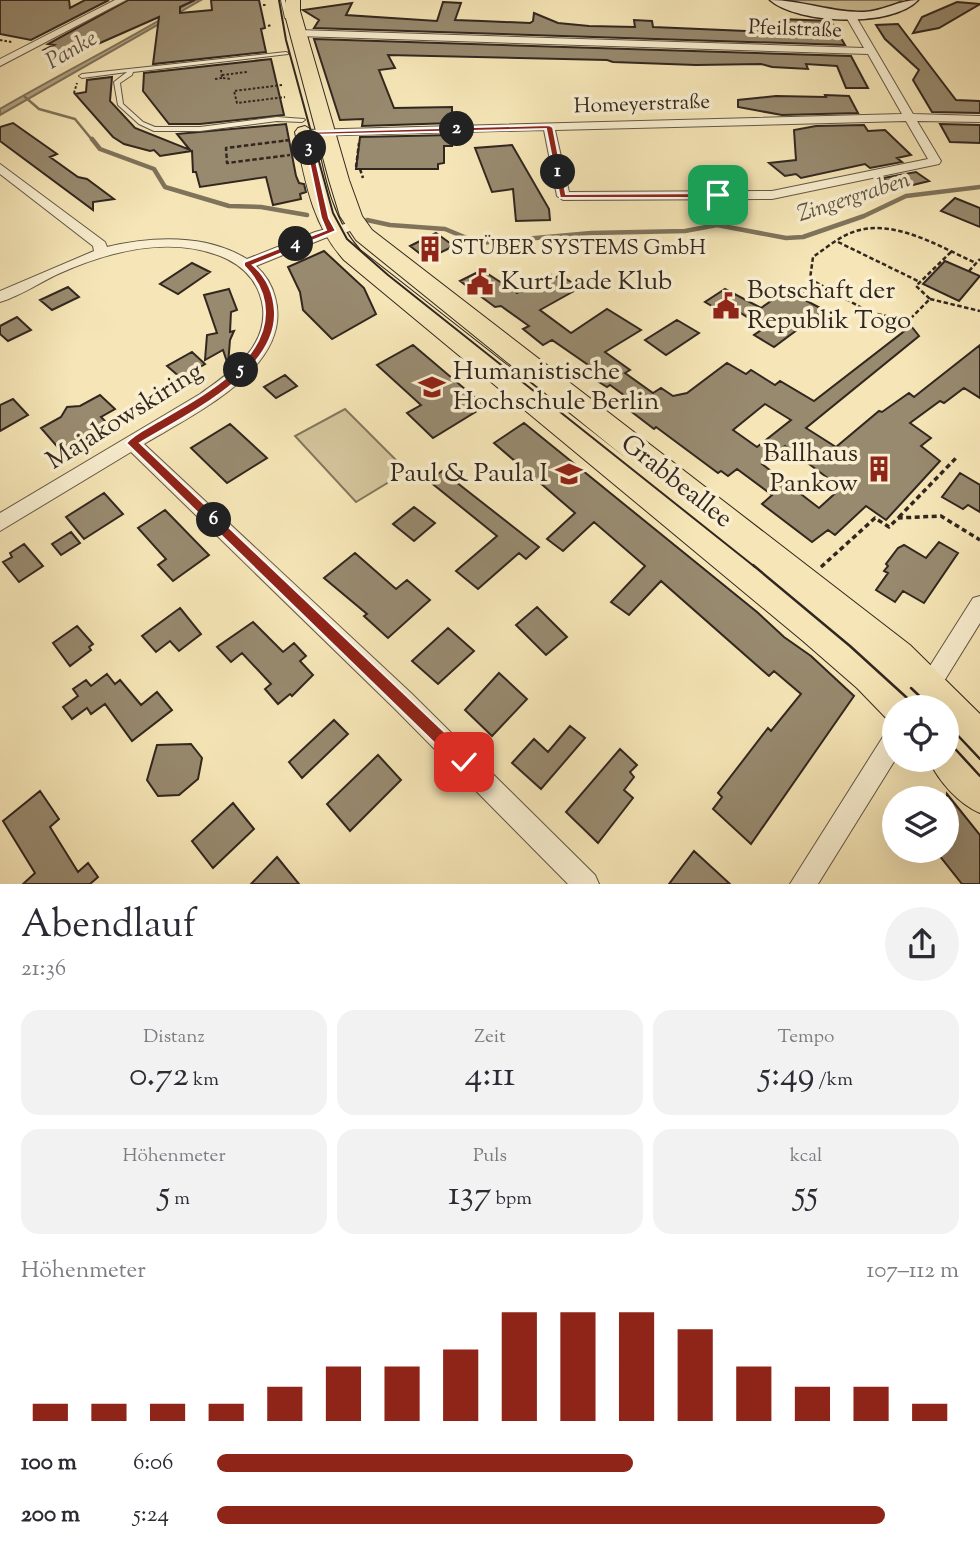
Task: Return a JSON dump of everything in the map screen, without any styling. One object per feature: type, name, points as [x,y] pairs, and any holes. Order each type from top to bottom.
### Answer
[{"type":"main road","name":"Grabbeallee","points":[[293,0],[292,11],[298,33],[309,131]]},
{"type":"main road","points":[[777,0],[798,8],[850,15],[883,13],[900,8],[911,0]]},
{"type":"main road","name":"Grabbeallee","points":[[267,3],[291,52],[309,131],[344,228],[375,247],[850,618],[920,695]]},
{"type":"main road","name":"Grabbeallee","points":[[959,727],[980,743]]},
{"type":"main road","points":[[959,768],[980,792]]},
{"type":"street","points":[[0,63],[122,0]]},
{"type":"street","points":[[549,127],[563,196],[772,195],[935,161],[850,15]]},
{"type":"street","name":"Pfeilstraße","points":[[298,33],[871,51]]},
{"type":"street","name":"Homeyerstraße","points":[[309,131],[908,117],[980,120]]},
{"type":"street","points":[[0,168],[100,245],[101,251]]},
{"type":"street","points":[[0,297],[101,251],[146,244],[185,245],[228,253],[247,264],[344,228]]},
{"type":"street","name":"Majakowskiring","points":[[0,523],[216,390],[251,361],[262,346],[270,322],[270,301],[260,276],[247,264]]},
{"type":"street","points":[[132,443],[403,701],[586,884]]},
{"type":"street","points":[[931,695],[980,605]]},
{"type":"street","points":[[803,884],[882,759]]},
{"type":"lane","points":[[82,76],[291,52],[283,0]]},
{"type":"lane","points":[[130,71],[130,74],[117,82],[120,104],[141,123],[154,130],[172,134],[277,119],[309,131],[331,184]]},
{"type":"path","points":[[215,79],[247,72]]},
{"type":"path","points":[[282,85],[234,90],[237,103],[285,97]]},
{"type":"path","points":[[299,153],[227,163],[226,148],[309,131]]},
{"type":"path","points":[[363,178],[358,169],[359,142],[367,141]]},
{"type":"path","points":[[930,299],[908,321],[887,321],[862,311],[810,279],[813,257],[856,232],[897,230],[976,263]]},
{"type":"path","points":[[838,242],[920,282]]},
{"type":"path","points":[[951,252],[916,286],[930,299],[980,312]]},
{"type":"path","points":[[968,271],[980,259]]},
{"type":"path","points":[[815,573],[877,516],[889,527],[956,458]]},
{"type":"path","points":[[898,518],[941,516],[980,540]]},
{"type":"shaded area","points":[[194,0],[201,0],[0,115],[0,109]]},
{"type":"shaded area","points":[[785,0],[902,0],[877,10],[845,12],[812,8]]},
{"type":"shaded area","points":[[345,409],[407,471],[356,502],[295,436]]},
{"type":"building","points":[[0,0],[69,0],[70,8],[85,0],[109,0],[31,40],[0,34]]},
{"type":"building","points":[[128,0],[195,0],[180,7],[180,13],[212,10],[211,0],[259,0],[265,28],[261,29],[266,52],[153,64],[159,17],[91,47],[92,43],[69,56],[44,50],[54,45],[48,44]]},
{"type":"building","points":[[443,2],[461,3],[455,20],[530,23],[534,13],[558,23],[589,26],[635,27],[634,20],[652,21],[653,27],[813,34],[780,19],[831,21],[845,45],[314,28],[319,20],[303,10],[352,3],[346,15],[437,21]]},
{"type":"building","points":[[957,2],[980,4],[939,28],[913,33],[922,17]]},
{"type":"building","points":[[898,24],[956,100],[980,101],[980,113],[932,112],[913,80],[919,70],[885,39],[876,25]]},
{"type":"building","points":[[314,39],[851,56],[868,88],[846,88],[837,66],[806,64],[808,69],[761,64],[696,65],[607,60],[388,55],[395,68],[379,70],[394,108],[452,107],[452,123],[362,126],[363,119],[340,120]]},
{"type":"building","points":[[271,59],[284,115],[200,124],[169,124],[143,91],[144,73]]},
{"type":"building","points":[[112,77],[110,101],[135,128],[190,150],[177,134],[286,124],[296,176],[299,183],[304,184],[306,192],[300,194],[301,199],[273,205],[266,177],[200,187],[196,172],[193,172],[192,151],[160,156],[154,150],[124,144],[113,137],[75,94],[86,92],[87,80]]},
{"type":"building","points":[[825,95],[849,96],[858,113],[782,115],[738,107],[738,100],[776,96],[826,97]]},
{"type":"building","points":[[13,123],[57,154],[50,157],[114,199],[93,202],[93,210],[0,141],[0,127]]},
{"type":"building","points":[[940,124],[980,125],[980,143],[950,142]]},
{"type":"building","points":[[864,125],[868,131],[885,130],[911,155],[897,158],[902,162],[870,168],[865,164],[801,178],[796,174],[785,176],[769,163],[796,160],[794,130],[816,126]]},
{"type":"building","points":[[452,135],[452,146],[444,146],[444,163],[438,164],[438,169],[356,169],[360,137]]},
{"type":"building","points":[[512,145],[549,209],[550,220],[516,221],[513,189],[492,192],[475,148]]},
{"type":"building","points":[[916,172],[929,181],[897,189],[883,178]]},
{"type":"building","points":[[955,198],[980,208],[980,227],[941,211]]},
{"type":"building","name":"STÜBER SYSTEMS GmbH","points":[[436,233],[454,246],[427,259],[410,246]]},
{"type":"building","points":[[324,251],[364,288],[376,314],[332,339],[303,310],[300,292],[288,267]]},
{"type":"building","points":[[945,261],[980,276],[959,301],[923,284]]},
{"type":"building","points":[[192,263],[210,272],[178,294],[160,284]]},
{"type":"building","points":[[482,270],[517,293],[550,274],[555,278],[560,275],[574,284],[568,287],[574,291],[540,310],[571,333],[607,309],[641,330],[605,352],[630,370],[625,373],[653,393],[661,388],[673,396],[687,393],[727,363],[746,374],[751,370],[775,385],[780,381],[814,401],[911,326],[919,336],[806,428],[836,447],[879,411],[882,412],[909,393],[914,397],[980,345],[980,398],[964,388],[944,403],[940,401],[910,423],[931,438],[921,446],[940,461],[886,520],[866,506],[835,535],[828,530],[812,542],[762,504],[772,495],[737,469],[728,476],[721,471],[718,473],[628,409],[636,404],[610,385],[607,387],[594,379],[598,376],[591,371],[594,369],[552,340],[543,345],[523,329],[529,326],[501,306],[495,307],[460,281]],"holes":[[[765,404],[791,420],[757,447],[733,430]],[[785,446],[841,488],[819,508],[762,464]]]},
{"type":"building","points":[[794,285],[807,293],[801,298],[824,310],[774,347],[754,335],[764,328],[739,312],[731,317],[705,302],[725,289],[761,308]]},
{"type":"building","points":[[68,287],[79,297],[52,310],[40,300]]},
{"type":"building","points":[[229,289],[237,310],[231,312],[230,332],[234,331],[230,340],[228,365],[223,350],[205,360],[207,335],[217,333],[204,295]]},
{"type":"building","points":[[17,317],[31,330],[8,341],[0,334],[0,326]]},
{"type":"building","points":[[677,320],[699,333],[666,355],[645,340]]},
{"type":"building","points":[[413,345],[485,406],[433,438],[407,413],[421,405],[377,365]]},
{"type":"building","points":[[192,352],[205,364],[181,378],[167,366]]},
{"type":"building","points":[[285,375],[297,386],[276,398],[264,387]]},
{"type":"building","points":[[100,395],[115,409],[101,417],[107,423],[88,435],[93,441],[78,450],[72,444],[61,451],[41,428],[61,417],[67,407],[80,406]]},
{"type":"building","points":[[13,399],[28,415],[0,431],[0,405]]},
{"type":"building","points":[[524,423],[757,612],[784,637],[811,656],[854,696],[751,844],[713,809],[722,797],[718,793],[768,728],[771,731],[801,694],[774,671],[769,676],[661,581],[629,615],[611,602],[645,566],[594,522],[563,551],[547,539],[575,513],[494,443]]},
{"type":"building","points":[[230,424],[267,458],[227,483],[191,448]]},
{"type":"building","points":[[442,471],[539,547],[526,559],[519,553],[478,589],[456,571],[497,536],[429,481]]},
{"type":"building","points":[[960,473],[980,485],[980,512],[968,505],[963,509],[942,497]]},
{"type":"building","points":[[104,493],[123,514],[84,539],[66,517]]},
{"type":"building","points":[[414,507],[435,523],[414,541],[393,524]]},
{"type":"building","points":[[165,510],[209,555],[173,581],[158,565],[166,559],[138,528]]},
{"type":"building","points":[[71,532],[80,543],[61,555],[52,544]]},
{"type":"building","points":[[939,542],[958,553],[924,603],[903,591],[895,602],[876,590],[888,573],[884,571],[888,566],[886,564],[898,548],[904,545],[926,558]]},
{"type":"building","points":[[24,544],[43,566],[19,582],[3,562],[12,557],[10,553]]},
{"type":"building","points":[[355,553],[396,589],[407,580],[430,600],[388,638],[364,616],[367,614],[324,578]]},
{"type":"building","points":[[537,607],[567,637],[546,655],[516,625]]},
{"type":"building","points":[[180,608],[201,634],[179,651],[170,641],[156,652],[142,636]]},
{"type":"building","points":[[253,622],[283,652],[294,643],[306,656],[300,661],[313,675],[292,696],[290,694],[278,704],[265,689],[271,684],[242,653],[231,662],[217,647]]},
{"type":"building","points":[[77,626],[93,644],[89,647],[91,650],[70,666],[53,643]]},
{"type":"building","points":[[448,628],[474,651],[438,684],[412,661]]},
{"type":"building","points":[[499,673],[527,699],[492,736],[465,710]]},
{"type":"building","points":[[107,674],[115,684],[120,680],[141,705],[157,692],[172,710],[132,741],[105,704],[91,714],[87,708],[72,719],[63,707],[78,696],[73,689],[86,680],[91,686]]},
{"type":"building","points":[[334,720],[348,734],[302,778],[289,762]]},
{"type":"building","points":[[570,726],[585,738],[541,789],[512,763],[534,739],[548,752]]},
{"type":"building","points":[[191,744],[202,758],[198,779],[179,795],[158,796],[147,780],[157,745]]},
{"type":"building","points":[[620,749],[637,765],[630,772],[634,777],[624,790],[633,798],[598,843],[566,812]]},
{"type":"building","points":[[378,755],[401,780],[350,831],[327,804]]},
{"type":"building","points":[[40,791],[59,819],[50,827],[78,872],[88,863],[98,877],[90,884],[23,884],[35,873],[3,821]]},
{"type":"building","points":[[233,803],[254,829],[213,868],[192,841]]},
{"type":"building","points":[[959,809],[980,835],[980,884],[962,884],[945,863],[959,863]]},
{"type":"building","points":[[694,851],[730,884],[669,884]]},
{"type":"building","points":[[277,857],[299,884],[251,884]]},
{"type":"waterway","name":"Zingergraben","points":[[25,97],[39,109],[75,119],[93,141]]},
{"type":"waterway","name":"Zingergraben","points":[[92,139],[100,149],[154,169],[165,187],[229,206],[261,207],[307,215]]},
{"type":"waterway","name":"Zingergraben","points":[[367,220],[390,225],[445,229],[479,243],[591,233],[685,231],[717,225],[786,238],[803,237],[864,216],[906,196],[980,187]]},
{"type":"tram line","points":[[279,0],[286,40],[333,213],[347,239],[388,275],[755,567]]},
{"type":"tram line","points":[[753,565],[904,695]]},
{"type":"tram line","points":[[911,688],[918,695]]},
{"type":"tram line","points":[[959,737],[980,759]]},
{"type":"tram line","points":[[959,753],[980,776]]},
{"type":"place","name":"STÜBER SYSTEMS GmbH","points":[[430,249]]},
{"type":"place","name":"Kurt Lade Klub","points":[[480,282]]},
{"type":"place","name":"Botschaft der Republik Togo","points":[[726,306]]},
{"type":"place","name":"Humanistische Hochschule Berlin","points":[[432,387]]},
{"type":"place","name":"Ballhaus Pankow","points":[[879,469]]},
{"type":"place","name":"Paul & Paula I","points":[[569,474]]},
{"type":"route","points":[[464,762],[132,443],[206,398],[237,375],[262,346],[270,322],[270,301],[260,276],[247,264],[331,231],[325,218],[306,133],[549,127],[563,196],[718,195]]},
{"type":"water label","name":"Panke","points":[[72,51]]}]
